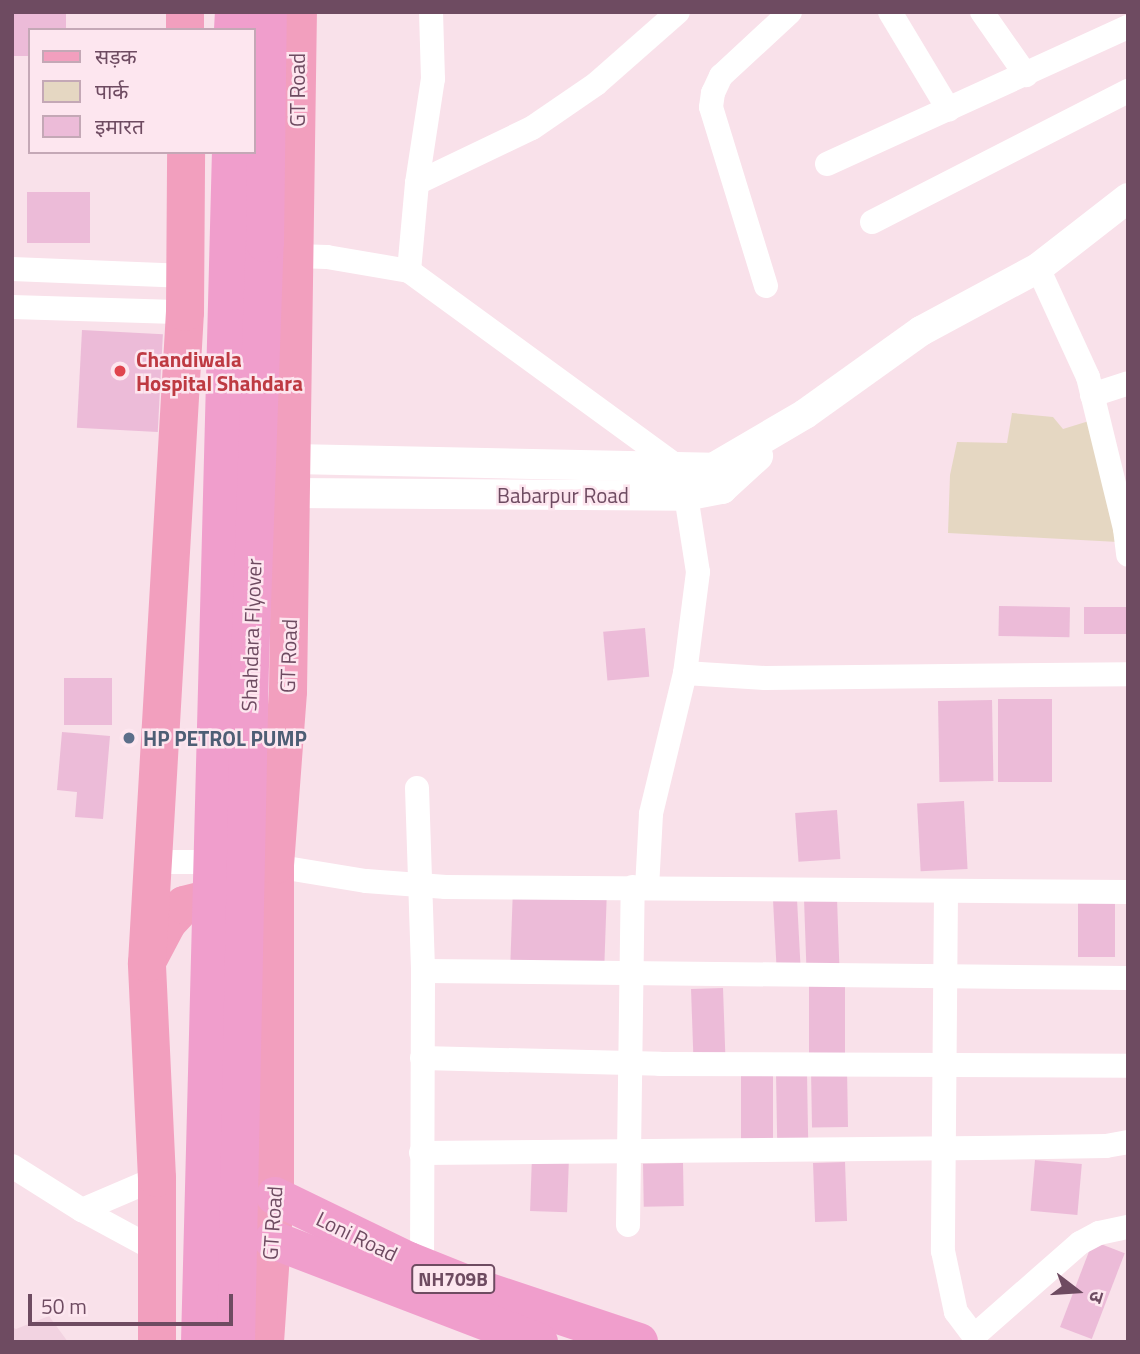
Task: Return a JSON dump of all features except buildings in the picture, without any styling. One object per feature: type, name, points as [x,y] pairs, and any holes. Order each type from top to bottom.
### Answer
[{"type":"highway","name":"Shahdara Flyover","points":[[236,1342],[250,663],[265,243],[268,12]]},
{"type":"highway","name":"Shahdara Flyover","points":[[200,1342],[231,154]]},
{"type":"highway","name":"Loni Road","points":[[275,1196],[422,1266],[474,1287],[639,1342]]},
{"type":"highway","name":"Loni Road","points":[[273,1240],[539,1342]]},
{"type":"main road","name":"GT Road","points":[[265,1342],[275,1196],[275,865],[288,691],[298,12]]},
{"type":"main road","points":[[157,1342],[158,1178],[148,963],[186,294],[186,154]]},
{"type":"main road","points":[[148,963],[168,922],[184,905],[212,898],[244,907],[275,936]]},
{"type":"street","points":[[409,271],[417,183],[433,79],[431,12]]},
{"type":"street","points":[[417,183],[532,128],[596,84],[678,12]]},
{"type":"street","points":[[765,286],[711,107],[713,93],[721,76],[790,12]]},
{"type":"street","points":[[890,12],[949,110]]},
{"type":"street","points":[[982,12],[1026,75]]},
{"type":"street","points":[[827,164],[1128,27]]},
{"type":"street","points":[[872,222],[1128,91]]},
{"type":"street","name":"Babarpur Road","points":[[292,476],[684,483],[805,414],[921,331],[1038,268],[1128,198]]},
{"type":"street","points":[[296,256],[327,257],[409,271],[684,483],[698,572],[685,673],[651,814],[640,887],[631,974],[628,1225]]},
{"type":"street","points":[[1038,268],[1088,377],[1125,529],[1128,555]]},
{"type":"street","points":[[12,269],[186,294]]},
{"type":"street","points":[[12,307],[186,294]]},
{"type":"street","points":[[1092,395],[1128,383]]},
{"type":"street","points":[[685,673],[765,678],[1128,674]]},
{"type":"street","points":[[417,789],[424,971],[422,1266]]},
{"type":"street","points":[[152,862],[192,860],[275,865],[366,881],[422,886],[1128,892]]},
{"type":"street","points":[[946,892],[943,1251],[956,1311],[974,1336],[1080,1243],[1099,1233],[1128,1227]]},
{"type":"street","points":[[424,971],[1128,978]]},
{"type":"street","points":[[422,1058],[630,1063],[1128,1066]]},
{"type":"street","points":[[421,1153],[1106,1146],[1128,1142]]},
{"type":"street","points":[[12,1166],[82,1210],[156,1250]]},
{"type":"street","points":[[82,1210],[158,1178]]},
{"type":"shaded area","points":[[49,1316],[68,1342],[12,1342],[12,1327],[16,1329]]},
{"type":"green space","points":[[1012,413],[1053,417],[1063,429],[1089,421],[1118,542],[948,533],[950,475],[957,442],[1007,443]]},
{"type":"place","name":"Chandiwala Hospital Shahdara","points":[[120,371]]},
{"type":"place","name":"HP PETROL PUMP","points":[[129,738]]}]
